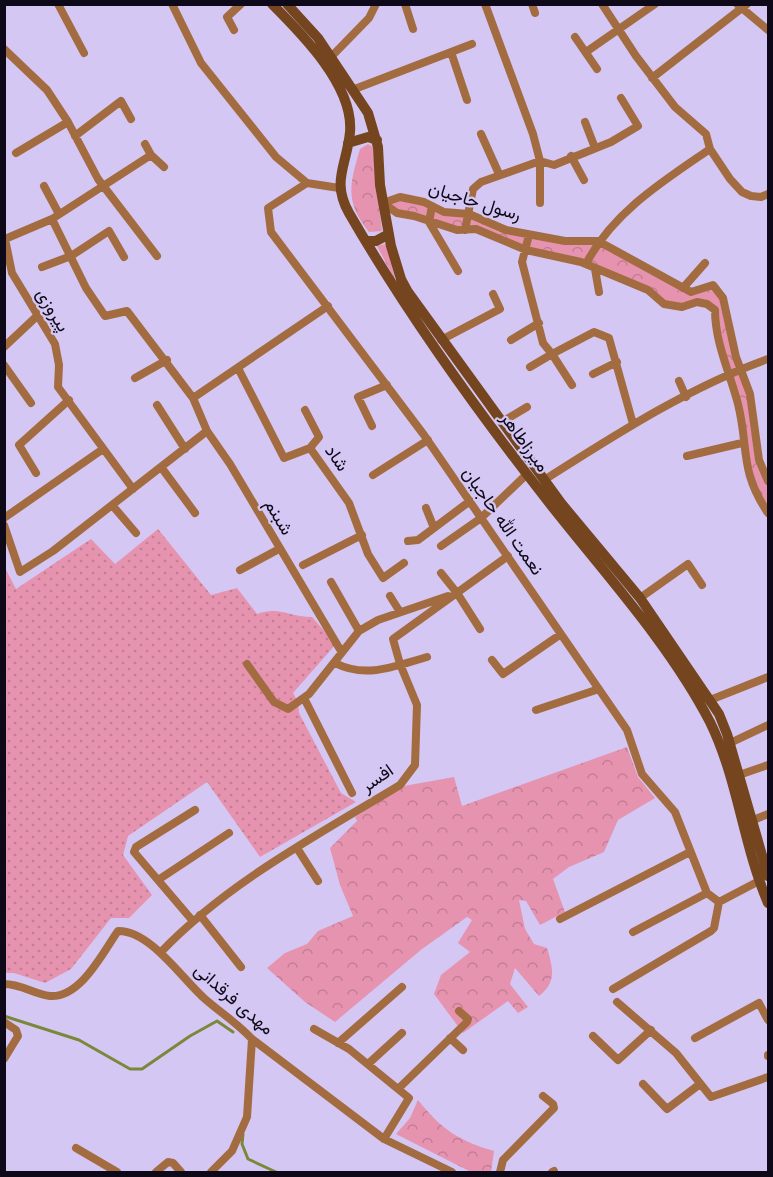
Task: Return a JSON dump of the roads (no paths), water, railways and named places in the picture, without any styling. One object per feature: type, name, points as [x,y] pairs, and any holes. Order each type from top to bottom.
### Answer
[{"type":"main road","points":[[272,4],[305,38],[325,63],[348,114],[348,143],[339,188]]},
{"type":"main road","name":"میرزاطاهر","points":[[287,4],[318,38],[368,113],[377,140],[388,234],[401,279],[441,340],[544,480],[640,598],[719,714],[730,742],[751,820],[768,903]]},
{"type":"main road","points":[[348,143],[368,137],[377,140]]},
{"type":"main road","name":"میرزاطاهر","points":[[339,188],[341,199],[438,352],[527,474],[632,605],[709,721],[764,879]]},
{"type":"main road","points":[[367,242],[376,241],[388,234]]},
{"type":"street","points":[[58,4],[84,52]]},
{"type":"street","points":[[172,4],[201,63],[276,157],[307,183],[339,188]]},
{"type":"street","points":[[234,30],[226,17],[241,4]]},
{"type":"street","points":[[332,57],[369,18],[376,4]]},
{"type":"street","points":[[405,4],[413,29]]},
{"type":"street","points":[[485,4],[540,160],[540,202]]},
{"type":"street","points":[[602,4],[652,78],[675,107],[706,134],[710,149],[742,192],[761,197],[768,194]]},
{"type":"street","points":[[586,52],[656,4]]},
{"type":"street","points":[[652,78],[741,6],[768,30]]},
{"type":"street","points":[[575,37],[597,69]]},
{"type":"street","points":[[352,90],[472,44]]},
{"type":"street","points":[[4,49],[47,90],[104,186],[157,256]]},
{"type":"street","points":[[451,52],[467,100]]},
{"type":"street","points":[[465,230],[473,189],[481,182],[540,160],[554,165],[612,142],[638,126],[621,98]]},
{"type":"street","points":[[75,136],[121,101],[131,119]]},
{"type":"street","points":[[16,153],[68,122]]},
{"type":"street","points":[[585,122],[595,148]]},
{"type":"street","points":[[481,134],[499,174]]},
{"type":"street","points":[[145,144],[151,155],[164,167]]},
{"type":"street","points":[[586,264],[598,241],[653,188],[710,149]]},
{"type":"street","name":"پیروزی","points":[[133,489],[58,387],[59,365],[55,344],[14,277],[5,239],[56,217],[151,155]]},
{"type":"street","points":[[572,156],[584,180]]},
{"type":"street","name":"نعمت الله حاجیان","points":[[307,183],[268,208],[271,232],[428,440],[627,730],[642,774],[675,812],[707,893]]},
{"type":"street","points":[[44,186],[70,256]]},
{"type":"street","name":"رسول حاجیان","points":[[383,203],[400,197],[432,206],[444,212],[469,214],[507,230],[529,235],[550,239],[598,241],[683,288]]},
{"type":"street","name":"رسول حاجیان","points":[[383,203],[397,213],[465,230],[476,229],[526,250],[586,264],[648,290],[663,304],[682,307],[697,302],[707,304],[715,310],[715,330],[731,375]]},
{"type":"street","points":[[432,206],[429,222],[458,271]]},
{"type":"street","points":[[42,267],[70,256],[110,231],[124,257]]},
{"type":"street","points":[[529,235],[522,261],[526,286],[539,322],[543,343],[572,385]]},
{"type":"street","points":[[550,239],[551,255]]},
{"type":"street","name":"شبنم","points":[[70,256],[86,288],[105,316],[127,311],[167,360],[193,398],[207,431],[230,464],[341,651]]},
{"type":"street","points":[[705,263],[683,288],[691,292],[712,285],[723,298],[741,369],[750,394],[756,423],[759,460],[768,481]]},
{"type":"street","points":[[596,269],[599,292]]},
{"type":"street","points":[[4,280],[14,277]]},
{"type":"street","points":[[441,340],[500,309],[493,294]]},
{"type":"street","points":[[193,398],[328,306]]},
{"type":"street","points":[[5,345],[37,316]]},
{"type":"street","points":[[511,340],[539,322]]},
{"type":"street","points":[[530,367],[594,332],[609,338],[633,424]]},
{"type":"street","points":[[544,480],[633,424],[741,369],[768,359]]},
{"type":"street","points":[[135,378],[167,360]]},
{"type":"street","points":[[593,374],[617,362]]},
{"type":"street","points":[[4,365],[31,403]]},
{"type":"street","name":"شاد","points":[[238,368],[284,458],[310,448],[349,503],[369,554],[384,578],[404,563]]},
{"type":"street","points":[[731,375],[746,468],[758,498],[768,513]]},
{"type":"street","points":[[679,381],[686,397]]},
{"type":"street","points":[[372,426],[358,397],[387,385]]},
{"type":"street","points":[[36,473],[19,445],[69,400]]},
{"type":"street","points":[[156,405],[185,449]]},
{"type":"street","points":[[502,422],[527,407]]},
{"type":"street","points":[[305,410],[319,437],[310,448]]},
{"type":"street","points":[[741,427],[756,423]]},
{"type":"street","points":[[4,525],[20,572],[53,551],[207,431]]},
{"type":"street","points":[[373,475],[428,440]]},
{"type":"street","points":[[687,456],[742,443]]},
{"type":"street","points":[[4,518],[103,449]]},
{"type":"street","points":[[161,467],[195,513]]},
{"type":"street","points":[[441,546],[482,518],[527,474]]},
{"type":"street","points":[[408,541],[418,540],[470,501]]},
{"type":"street","points":[[112,505],[136,533]]},
{"type":"street","points":[[426,508],[434,528]]},
{"type":"street","points":[[303,565],[362,535]]},
{"type":"street","points":[[240,570],[279,549]]},
{"type":"street","name":"افسر","points":[[161,952],[196,917],[297,848],[400,785],[415,765],[417,705],[392,641],[394,636],[508,556]]},
{"type":"street","points":[[640,598],[688,564],[702,585]]},
{"type":"street","points":[[441,573],[457,592],[480,629]]},
{"type":"street","points":[[331,582],[358,631]]},
{"type":"street","points":[[247,664],[274,702],[288,709],[303,698],[335,663],[341,651],[358,631],[400,612],[457,592]]},
{"type":"street","points":[[390,596],[400,612]]},
{"type":"street","points":[[492,660],[503,674],[561,634]]},
{"type":"street","points":[[335,663],[358,672],[427,657]]},
{"type":"street","points":[[710,700],[768,677]]},
{"type":"street","points":[[536,710],[599,689]]},
{"type":"street","points":[[303,698],[352,793]]},
{"type":"street","points":[[730,742],[768,726]]},
{"type":"street","points":[[739,775],[768,765]]},
{"type":"street","points":[[195,810],[136,847],[134,852],[241,968]]},
{"type":"street","points":[[751,820],[768,814]]},
{"type":"street","points":[[158,880],[229,833]]},
{"type":"street","points":[[297,848],[318,881]]},
{"type":"street","points":[[560,919],[690,852]]},
{"type":"street","points":[[719,902],[764,879]]},
{"type":"street","points":[[633,932],[707,893],[719,902]]},
{"type":"street","points":[[613,988],[711,931],[714,928],[719,902]]},
{"type":"street","name":"مهدی فرقدانی","points":[[4,984],[13,984],[48,996],[61,995],[80,983],[118,931],[126,931],[161,952],[205,999],[236,1020],[252,1039],[384,1139],[452,1173]]},
{"type":"street","points":[[338,1043],[402,987]]},
{"type":"street","points":[[617,1002],[676,1053],[711,1097],[768,1077]]},
{"type":"street","points":[[694,1038],[759,1003],[768,1020]]},
{"type":"street","points":[[398,1089],[468,1021],[459,1011]]},
{"type":"street","points":[[4,1022],[16,1030],[16,1043],[4,1059]]},
{"type":"street","points":[[314,1029],[368,1064],[409,1100],[384,1139]]},
{"type":"street","points":[[593,1036],[618,1060],[651,1030]]},
{"type":"street","points":[[368,1064],[402,1033]]},
{"type":"street","points":[[450,1038],[463,1050]]},
{"type":"street","points":[[211,1173],[232,1151],[247,1117],[252,1039]]},
{"type":"street","points":[[643,1084],[667,1109],[700,1083]]},
{"type":"street","points":[[500,1173],[503,1160],[554,1108],[553,1104],[543,1096]]},
{"type":"street","points":[[76,1148],[117,1173]]},
{"type":"street","points":[[156,1173],[168,1162],[173,1162],[181,1173]]},
{"type":"waterway","points":[[4,1016],[79,1040],[130,1069],[142,1069],[190,1036],[217,1021],[233,1032]]},
{"type":"waterway","points":[[243,1134],[242,1144],[248,1159],[276,1172]]}]
